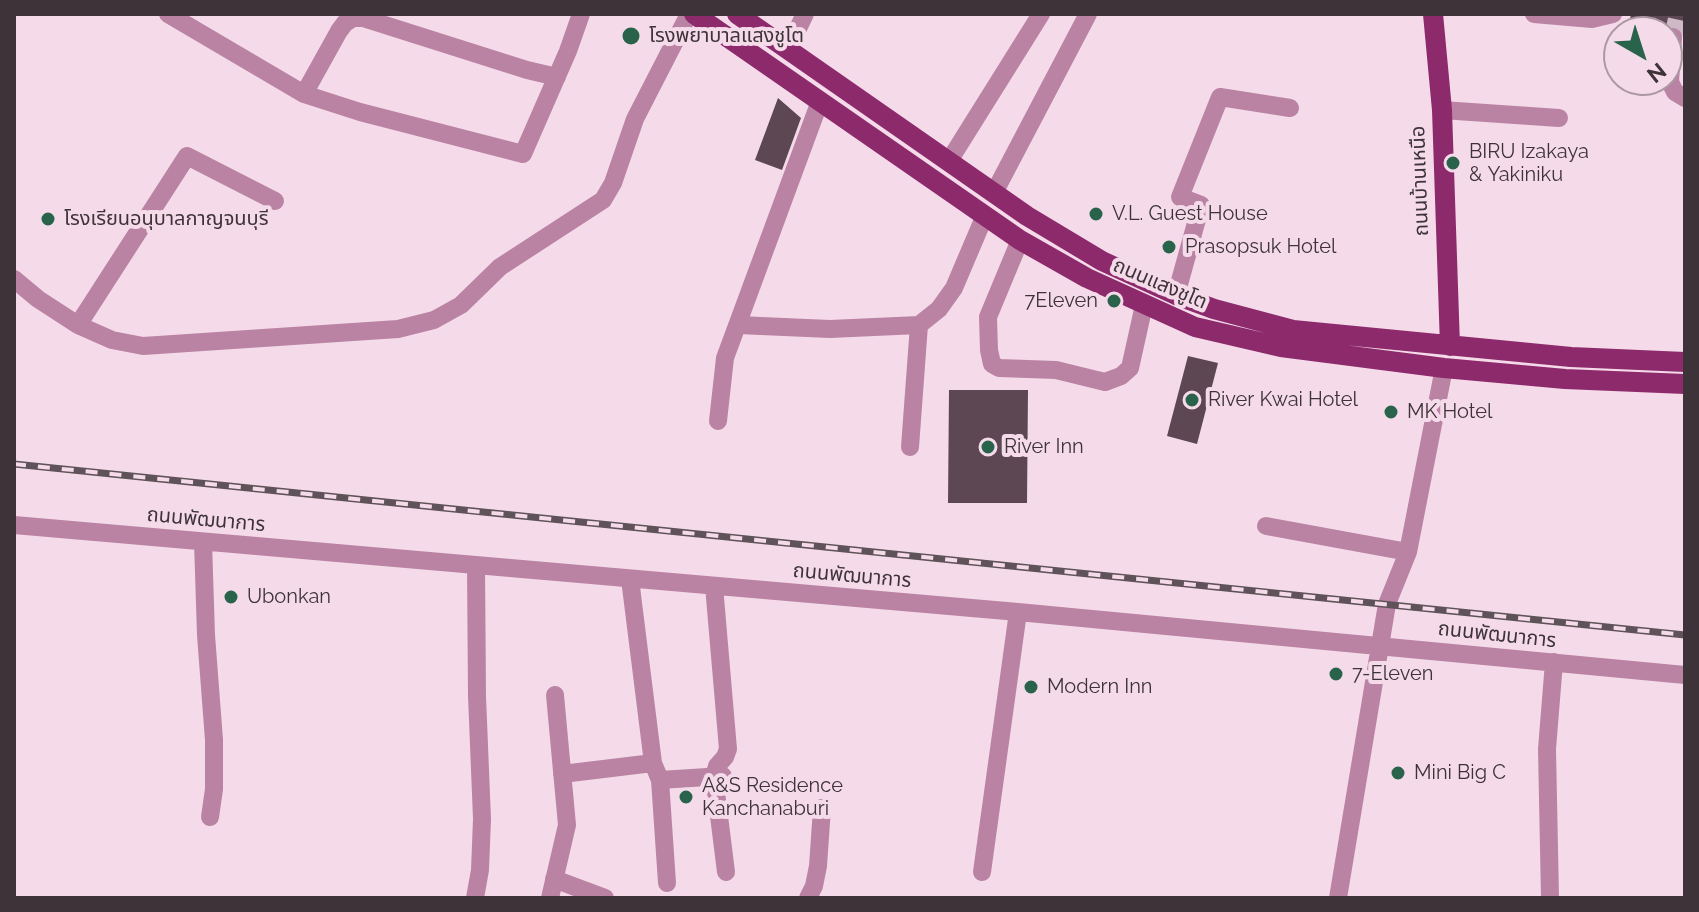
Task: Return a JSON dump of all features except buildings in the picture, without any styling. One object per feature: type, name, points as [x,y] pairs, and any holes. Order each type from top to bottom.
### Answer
[{"type":"main road","name":"ถนนแสงชูโต","points":[[692,14],[1020,240],[1087,278],[1195,327],[1281,347],[1444,368],[1565,379],[1685,384]]},
{"type":"main road","name":"ถนนแสงชูโต","points":[[737,14],[994,193],[1102,261],[1153,286],[1214,309],[1293,330],[1571,357],[1685,362]]},
{"type":"main road","name":"ถนนบ้านเหนือ","points":[[1433,14],[1442,110],[1450,346]]},
{"type":"main road","points":[[1144,305],[1153,286]]},
{"type":"street","points":[[168,14],[304,94],[360,112],[523,154],[581,14]]},
{"type":"street","points":[[14,279],[78,325],[112,340],[143,346],[398,329],[434,320],[461,305],[500,267],[603,200],[613,183],[635,119],[692,14]]},
{"type":"street","points":[[788,49],[805,14]]},
{"type":"street","points":[[949,161],[1041,14]]},
{"type":"street","points":[[994,193],[1088,14]]},
{"type":"street","points":[[1534,14],[1592,19],[1613,14]]},
{"type":"street","points":[[304,94],[339,31],[353,18],[363,18],[557,77]]},
{"type":"street","points":[[1176,295],[1201,205],[1180,197],[1220,97],[1290,108]]},
{"type":"street","points":[[718,421],[723,368],[820,101]]},
{"type":"street","points":[[1442,110],[1559,118]]},
{"type":"street","points":[[78,325],[187,156],[275,201]]},
{"type":"street","points":[[738,325],[830,329],[919,325],[939,309],[954,288],[985,215]]},
{"type":"street","points":[[1020,240],[988,317],[992,364],[999,368],[1056,370],[1105,382],[1121,376],[1130,368],[1144,305]]},
{"type":"street","points":[[910,447],[919,325]]},
{"type":"street","points":[[1338,898],[1387,604],[1408,552],[1444,368]]},
{"type":"street","name":"ถนนพัฒนาการ","points":[[14,525],[1018,612],[1685,675]]},
{"type":"street","points":[[1266,526],[1408,552]]},
{"type":"street","points":[[203,542],[214,740],[210,817]]},
{"type":"street","points":[[475,898],[480,870],[482,819],[476,566]]},
{"type":"street","points":[[630,579],[657,772],[667,883]]},
{"type":"street","points":[[714,586],[728,749],[717,766],[726,872]]},
{"type":"street","points":[[982,872],[1018,612]]},
{"type":"street","points":[[1550,898],[1547,749],[1554,662]]},
{"type":"street","points":[[555,695],[567,825],[552,889],[605,898]]},
{"type":"street","points":[[562,774],[657,772],[719,776]]},
{"type":"street","points":[[808,898],[818,866],[822,808]]},
{"type":"railway","points":[[14,464],[1685,635]]},
{"type":"place","name":"โรงพยาบาลแสงชูโต","points":[[631,36]]},
{"type":"place","name":"BIRU Izakaya & Yakiniku","points":[[1453,163]]},
{"type":"place","name":"V.L. Guest House","points":[[1096,214]]},
{"type":"place","name":"โรงเรียนอนุบาลกาญจนบุรี","points":[[48,219]]},
{"type":"place","name":"Prasopsuk Hotel","points":[[1169,247]]},
{"type":"place","name":"7Eleven","points":[[1114,301]]},
{"type":"place","name":"River Kwai Hotel","points":[[1192,400]]},
{"type":"place","name":"MK Hotel","points":[[1391,412]]},
{"type":"place","name":"River Inn","points":[[988,447]]},
{"type":"place","name":"Ubonkan","points":[[231,597]]},
{"type":"place","name":"7-Eleven","points":[[1336,674]]},
{"type":"place","name":"Modern Inn","points":[[1031,687]]},
{"type":"place","name":"Mini Big C","points":[[1398,773]]},
{"type":"place","name":"A&S Residence Kanchanaburi","points":[[686,797]]}]
